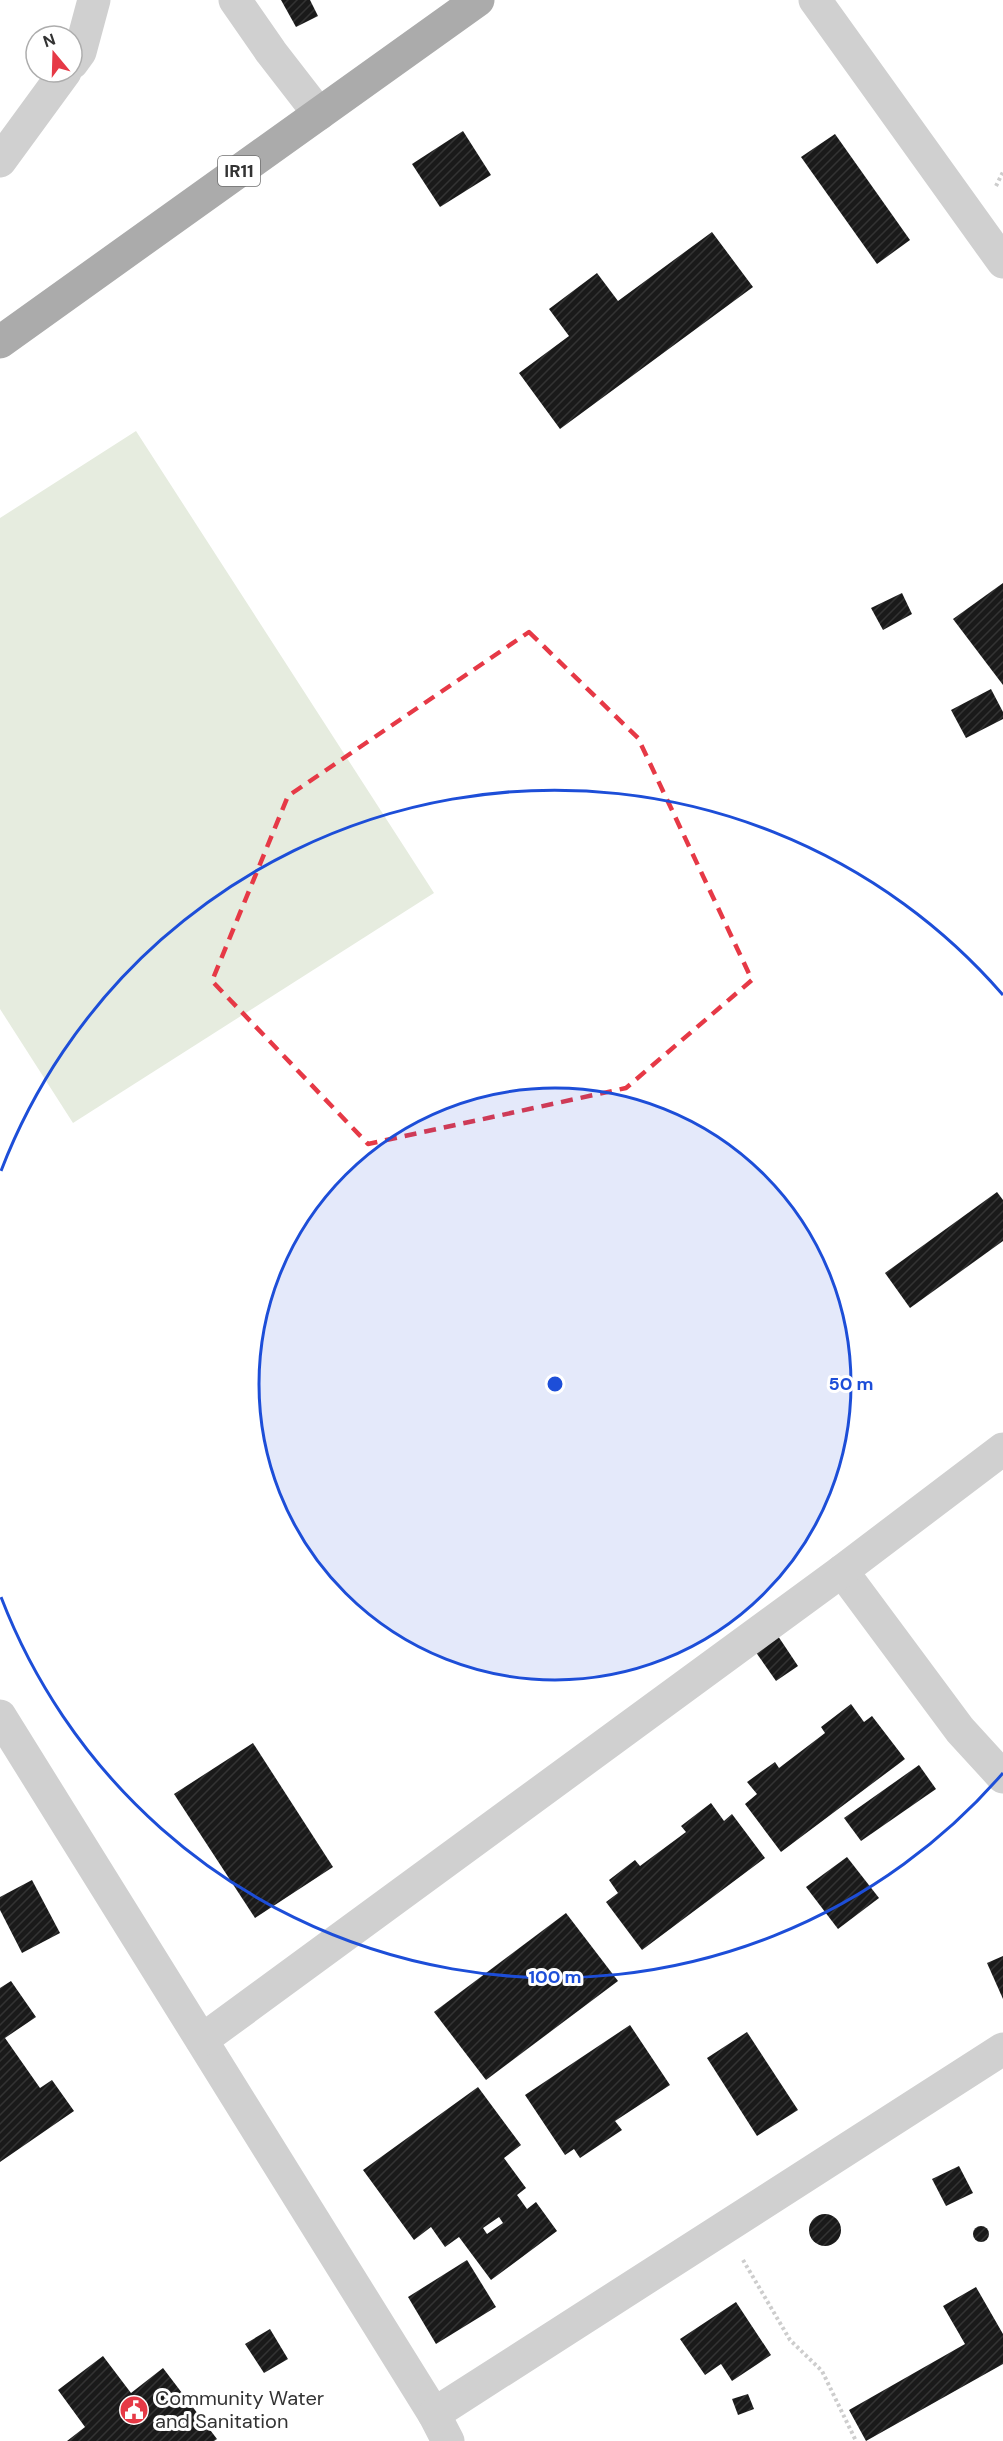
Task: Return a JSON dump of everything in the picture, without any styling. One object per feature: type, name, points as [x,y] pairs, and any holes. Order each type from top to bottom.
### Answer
[{"type":"main road","name":"IR11","points":[[0,342],[478,0]]},
{"type":"street","points":[[84,37],[94,0]]},
{"type":"street","points":[[236,0],[319,114]]},
{"type":"street","points":[[815,0],[1003,262]]},
{"type":"street","points":[[0,162],[56,84]]},
{"type":"street","points":[[202,2040],[842,1571],[1003,1449]]},
{"type":"street","points":[[842,1571],[960,1730],[1003,1777]]},
{"type":"street","points":[[0,1716],[441,2427],[724,2228],[1003,2049]]},
{"type":"path","points":[[724,2228],[790,2340],[822,2371],[856,2441]]},
{"type":"highlighted area","points":[[529,632],[638,738],[752,980],[626,1088],[368,1144],[212,981],[288,796]]},
{"type":"shaded area","points":[[136,431],[434,893],[73,1123],[0,1009],[0,518]]},
{"type":"building","points":[[281,0],[310,0],[318,16],[296,27]]},
{"type":"building","points":[[463,131],[491,175],[440,207],[412,164]]},
{"type":"building","points":[[835,134],[910,240],[877,264],[801,157]]},
{"type":"building","points":[[712,232],[753,287],[560,429],[519,373],[569,336],[549,309],[597,273],[618,301]]},
{"type":"building","points":[[1003,583],[1003,685],[953,619]]},
{"type":"building","points":[[902,593],[912,614],[883,630],[871,608]]},
{"type":"building","points":[[991,689],[1003,712],[1003,719],[966,738],[951,710]]},
{"type":"building","points":[[997,1192],[1003,1200],[1003,1241],[910,1308],[885,1273]]},
{"type":"building","points":[[778,1636],[798,1666],[776,1681],[755,1651]]},
{"type":"building","points":[[851,1704],[864,1722],[872,1716],[905,1759],[781,1852],[745,1804],[757,1794],[747,1782],[775,1762],[779,1768],[825,1733],[821,1727]]},
{"type":"building","points":[[253,1743],[333,1867],[255,1918],[174,1794]]},
{"type":"building","points":[[919,1765],[936,1789],[861,1841],[844,1818]]},
{"type":"building","points":[[711,1803],[724,1821],[732,1814],[765,1858],[642,1950],[606,1902],[618,1893],[609,1880],[635,1860],[640,1866],[686,1832],[681,1826]]},
{"type":"building","points":[[847,1857],[879,1898],[838,1929],[806,1887]]},
{"type":"building","points":[[32,1880],[60,1933],[22,1953],[0,1910],[0,1897]]},
{"type":"building","points":[[566,1913],[618,1981],[486,2080],[434,2012]]},
{"type":"building","points":[[1003,1956],[1003,1999],[987,1963]]},
{"type":"building","points":[[11,1981],[36,2017],[5,2038],[40,2088],[52,2080],[74,2111],[0,2162],[0,1988]]},
{"type":"building","points":[[630,2025],[670,2085],[615,2121],[622,2130],[580,2158],[574,2149],[565,2155],[525,2095]]},
{"type":"building","points":[[747,2032],[798,2110],[757,2136],[707,2058]]},
{"type":"building","points":[[478,2087],[521,2145],[504,2158],[526,2188],[517,2195],[527,2209],[536,2202],[557,2231],[491,2280],[459,2237],[445,2247],[431,2227],[414,2240],[363,2170]],"holes":[[[499,2217],[503,2223],[487,2234],[483,2228]]]},
{"type":"building","points":[[959,2166],[973,2193],[946,2206],[932,2179]]},
{"type":"building","points":[[825,2214],[836,2219],[841,2230],[836,2241],[825,2246],[814,2241],[809,2230],[814,2219]]},
{"type":"building","points":[[981,2226],[989,2234],[981,2242],[973,2234]]},
{"type":"building","points":[[467,2260],[496,2307],[436,2344],[408,2297]]},
{"type":"building","points":[[976,2287],[1003,2334],[1003,2364],[866,2441],[849,2410],[965,2344],[943,2306]]},
{"type":"building","points":[[736,2302],[771,2355],[732,2381],[721,2364],[705,2375],[680,2339]]},
{"type":"building","points":[[270,2329],[288,2359],[264,2373],[245,2344]]},
{"type":"building","name":"Community Water and Sanitation","points":[[103,2356],[131,2393],[163,2368],[217,2439],[214,2441],[67,2441],[85,2427],[58,2390]]},
{"type":"building","points":[[748,2394],[754,2409],[738,2415],[732,2399]]},
{"type":"place","name":"Community Water and Sanitation","points":[[134,2410]]}]
